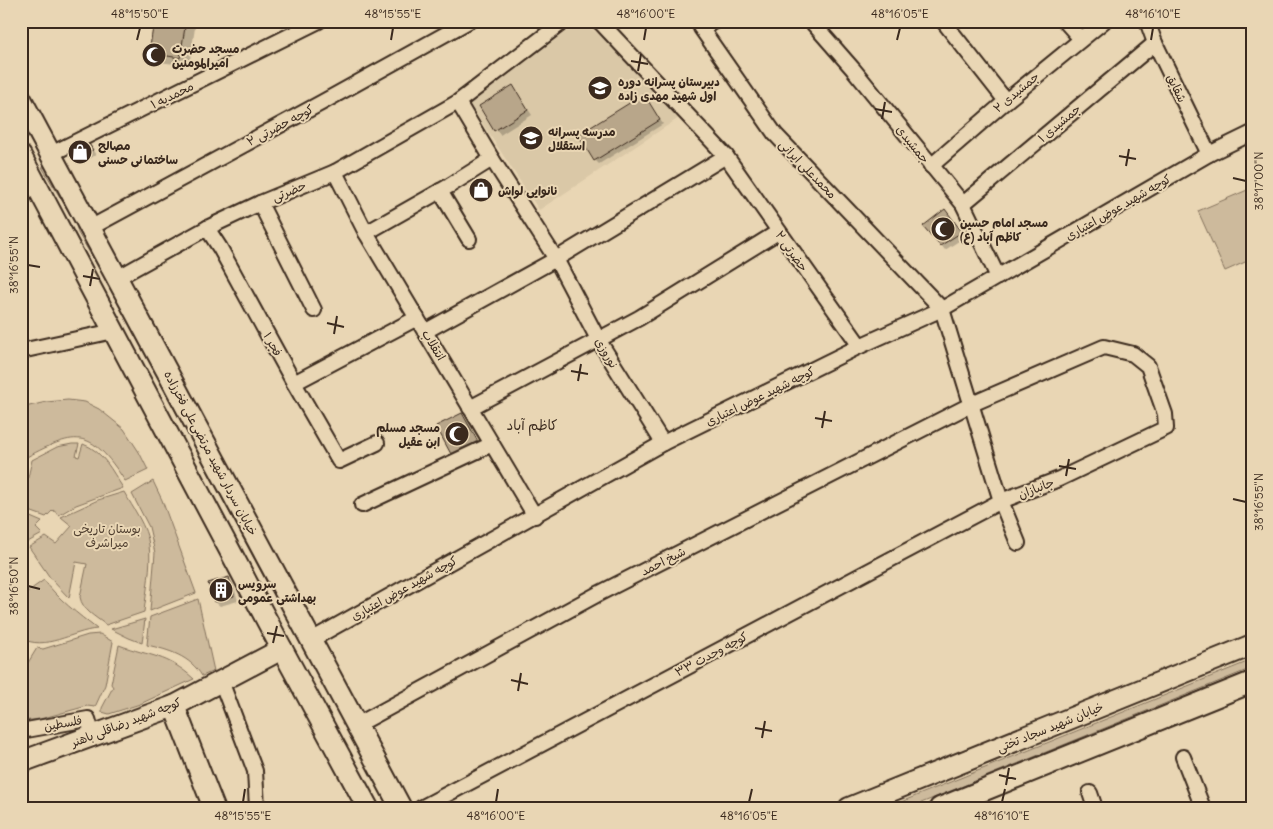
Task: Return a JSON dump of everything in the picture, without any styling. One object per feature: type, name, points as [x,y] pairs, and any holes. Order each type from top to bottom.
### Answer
[{"type":"main road","name":"خیابان سردار شهید مرتضی‌علی فخرزاده","points":[[21,99],[401,808]]},
{"type":"main road","points":[[51,154],[23,163],[368,808]]},
{"type":"main road","name":"خیابان شهید سجاد تختی","points":[[849,808],[1252,645]]},
{"type":"main road","name":"کوچه شهید رضاقلی باهنر","points":[[21,762],[174,706],[282,649]]},
{"type":"main road","points":[[940,808],[1252,682]]},
{"type":"main road","points":[[174,706],[214,808]]},
{"type":"street","name":"کوچه حضرتی ۲","points":[[90,228],[468,21]]},
{"type":"street","name":"حضرتی","points":[[117,278],[207,228],[260,203],[335,172],[458,102],[564,21]]},
{"type":"street","name":"محمدعلی ایرانی","points":[[715,21],[698,25],[774,134],[942,309]]},
{"type":"street","name":"جمشیدی","points":[[811,21],[853,69],[962,204],[998,277]]},
{"type":"street","points":[[944,21],[1006,100]]},
{"type":"street","points":[[1065,21],[1081,39]]},
{"type":"street","name":"جمشیدی ۲","points":[[931,166],[1006,100],[1104,21]]},
{"type":"street","name":"شقایق","points":[[1147,21],[1155,42],[1209,154]]},
{"type":"street","name":"محمدیه ۱","points":[[51,154],[317,22]]},
{"type":"street","name":"حضرتی ۲","points":[[601,22],[726,156],[860,346]]},
{"type":"street","name":"جمشیدی ۱","points":[[962,204],[1155,42]]},
{"type":"street","name":"نوروزی","points":[[458,102],[556,259],[599,341],[663,443]]},
{"type":"street","name":"کوچه شهید عوض اعتباری","points":[[311,640],[663,443],[860,346],[942,309],[1209,154],[1252,134]]},
{"type":"street","points":[[426,331],[556,259],[726,156]]},
{"type":"street","points":[[366,233],[492,159]]},
{"type":"street","name":"انتقلاب","points":[[335,172],[366,233],[535,516]]},
{"type":"street","points":[[440,191],[469,239]]},
{"type":"street","points":[[260,203],[314,310]]},
{"type":"street","name":"فجر ۱","points":[[207,228],[339,461],[377,443]]},
{"type":"street","points":[[470,408],[599,341],[689,288],[778,232]]},
{"type":"street","points":[[942,309],[1001,501],[1018,543]]},
{"type":"street","points":[[294,383],[417,318]]},
{"type":"street","points":[[21,351],[114,331]]},
{"type":"street","name":"شیخ احمد","points":[[357,725],[598,594],[972,404],[1104,347],[1133,354],[1148,366],[1165,414],[1166,428],[1126,448]]},
{"type":"street","points":[[362,505],[492,444]]},
{"type":"street","name":"جانبازان","points":[[1001,501],[1059,479],[1126,448]]},
{"type":"street","name":"کوچه وحدت ۳۳","points":[[421,808],[1001,501]]},
{"type":"street","points":[[221,681],[255,771],[257,808]]},
{"type":"street","name":"فلسطین","points":[[21,731],[88,718],[93,736]]},
{"type":"street","points":[[1183,757],[1203,808]]},
{"type":"street","points":[[1090,793],[1095,808]]},
{"type":"shaded area","points":[[583,23],[606,39],[635,66],[682,116],[539,210],[469,103],[575,25]]},
{"type":"green space","points":[[42,167],[45,167],[105,267],[289,611],[298,633],[295,634],[277,590],[267,583],[100,270],[78,233],[76,224]]},
{"type":"green space","points":[[1252,188],[1252,259],[1225,271],[1198,211]]},
{"type":"green space","points":[[68,400],[85,402],[99,409],[124,429],[148,470],[125,481],[101,450],[91,443],[80,439],[69,439],[55,443],[21,460],[21,408],[46,402]]},
{"type":"green space","name":"بوستان تاریخی میراشرف","points":[[79,444],[76,456],[79,457],[83,444],[96,451],[106,462],[123,488],[76,505],[59,515],[53,510],[46,517],[21,508],[32,460],[57,447]]},
{"type":"green space","name":"بوستان تاریخی میراشرف","points":[[153,481],[162,500],[196,593],[150,611],[155,553],[149,527],[132,494]]},
{"type":"green space","name":"بوستان تاریخی میراشرف","points":[[124,492],[143,525],[148,538],[150,553],[144,612],[106,625],[90,613],[81,602],[80,597],[87,564],[76,562],[69,598],[51,579],[29,547],[46,537],[56,544],[72,526],[61,517],[98,500]]},
{"type":"green space","name":"بوستان تاریخی میراشرف","points":[[21,513],[42,522],[36,528],[42,534],[26,543],[21,533]]},
{"type":"green space","points":[[44,580],[62,600],[97,629],[49,642],[30,642],[21,638],[21,584],[27,592]]},
{"type":"green space","points":[[198,599],[214,671],[202,676],[191,663],[178,655],[147,645],[150,617]]},
{"type":"green space","points":[[145,619],[142,643],[111,629]]},
{"type":"green space","points":[[100,634],[113,642],[105,685],[95,707],[87,706],[40,719],[21,721],[21,666],[26,666],[37,648],[43,649],[88,635]]},
{"type":"green space","points":[[119,645],[167,660],[194,679],[140,704],[109,714],[102,712],[102,708],[113,687],[111,684]]},
{"type":"green space","points":[[1252,660],[1252,668],[909,808],[886,808]]},
{"type":"building","points":[[154,21],[186,21],[180,58],[149,53]]},
{"type":"building","points":[[513,85],[528,110],[494,131],[479,106]]},
{"type":"building","points":[[644,94],[660,120],[594,161],[578,135]]},
{"type":"building","name":"مصالح ساختمانی حسنی","points":[[87,140],[93,150],[73,160],[69,153],[71,148]]},
{"type":"building","name":"مسجد امام حسین (ع) کاظم آباد","points":[[945,209],[962,232],[940,246],[923,226]]},
{"type":"building","name":"مسجد مسلم ابن عقیل","points":[[462,413],[478,442],[452,456],[436,426]]},
{"type":"building","name":"سرویس بهداشتی عمومی","points":[[229,577],[234,596],[214,602],[208,583]]},
{"type":"place","name":"مسجد حضرت امیرالمومنین","points":[[154,55]]},
{"type":"place","name":"دبیرستان پسرانه دوره اول شهید مهدی زاده","points":[[600,88]]},
{"type":"place","name":"مدرسه پسرانه استقلال","points":[[531,138]]},
{"type":"place","name":"مصالح ساختمانی حسنی","points":[[80,152]]},
{"type":"place","name":"نانوایی لواش","points":[[481,190]]},
{"type":"place","name":"مسجد امام حسین (ع) کاظم آباد","points":[[943,229]]},
{"type":"place","name":"مسجد مسلم ابن عقیل","points":[[457,434]]},
{"type":"place","name":"سرویس بهداشتی عمومی","points":[[221,590]]},
{"type":"district","name":"کاظم آباد","points":[[532,425]]}]
